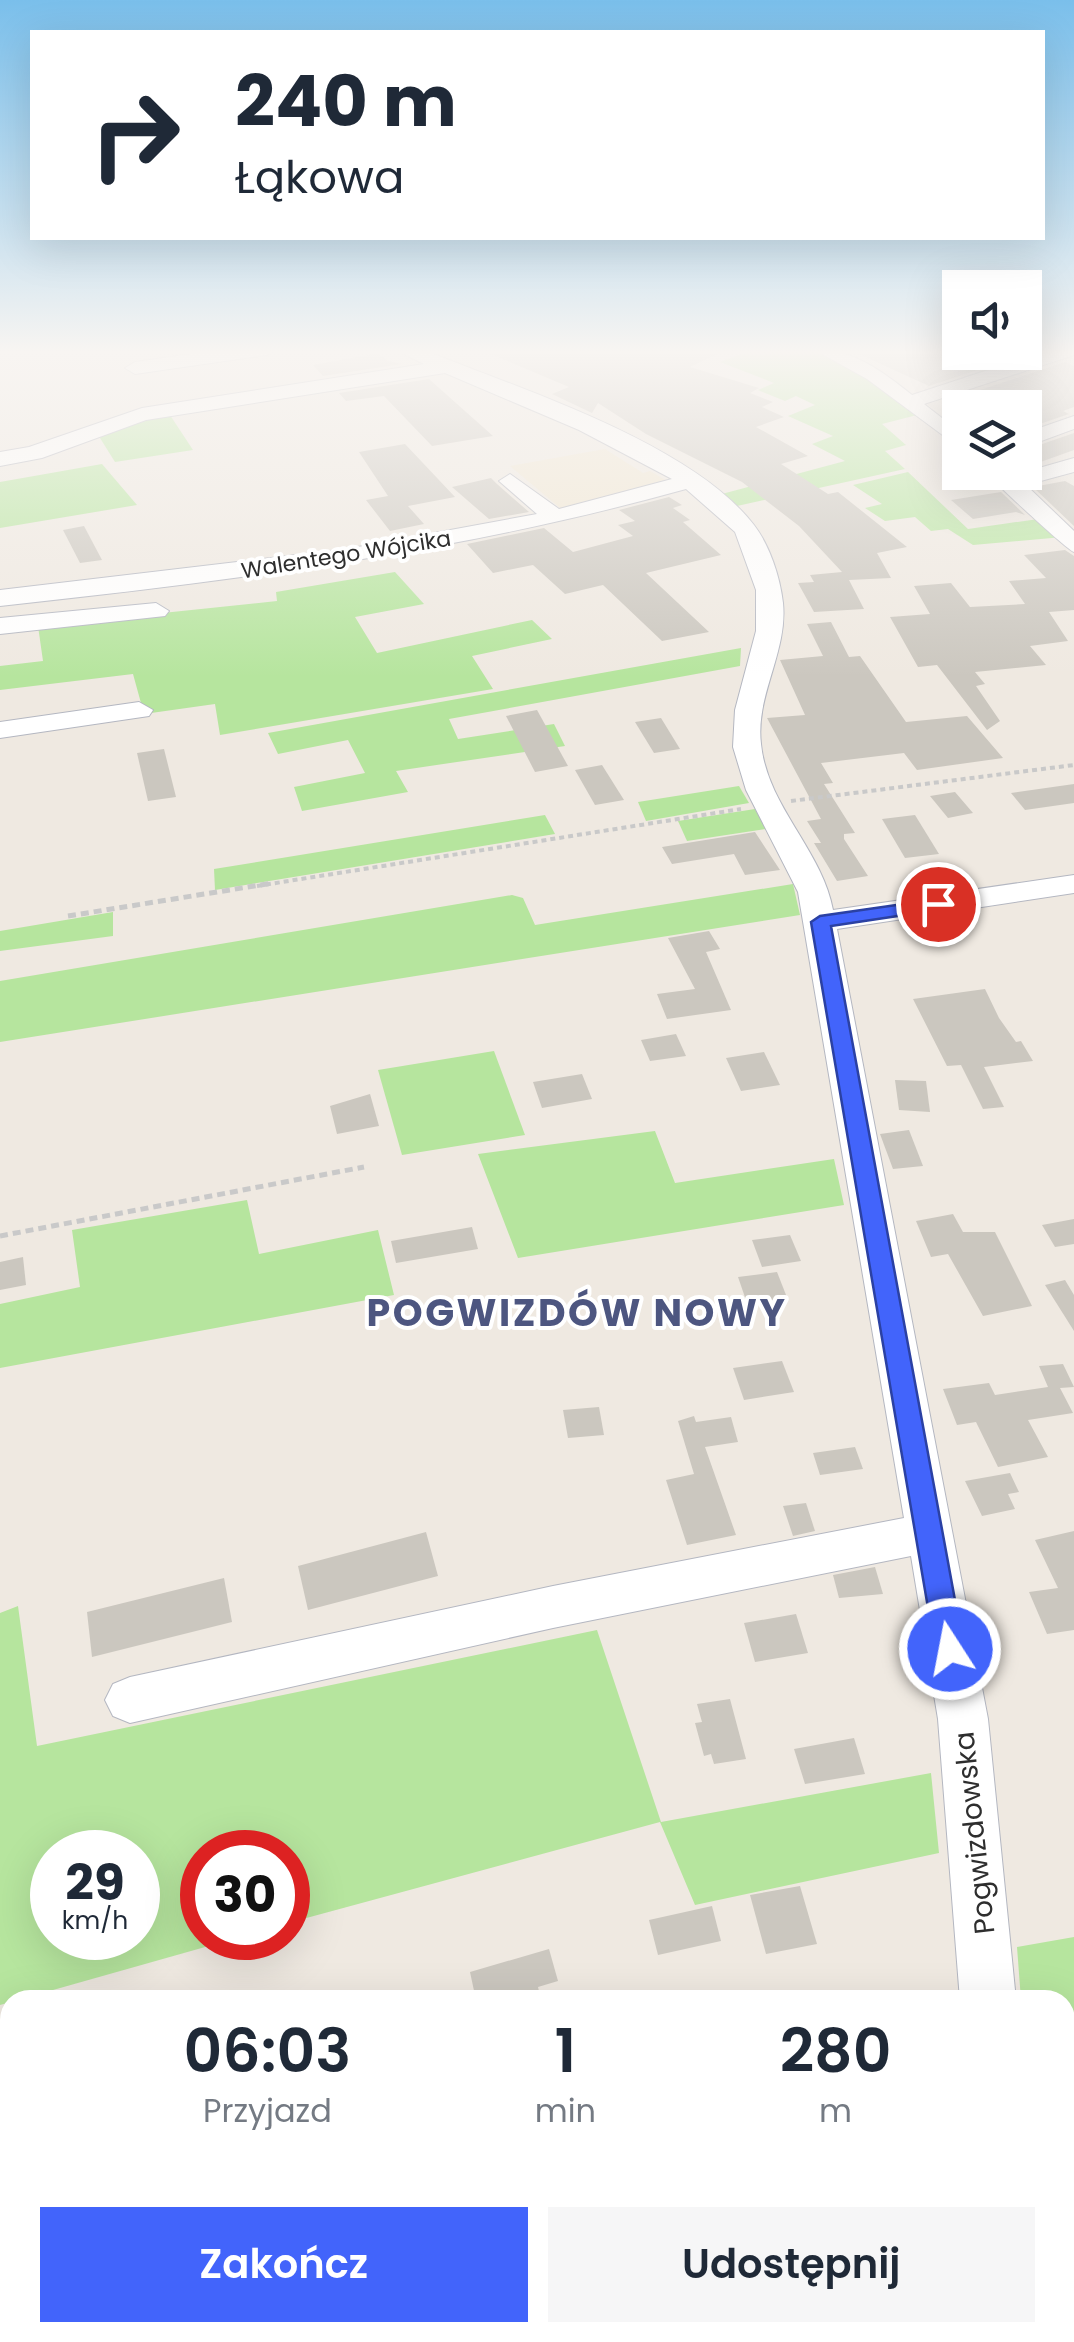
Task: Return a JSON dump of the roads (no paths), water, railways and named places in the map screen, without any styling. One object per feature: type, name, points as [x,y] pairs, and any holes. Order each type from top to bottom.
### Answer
[{"type":"street","name":"Pogwizdowska","points":[[644,458],[688,482],[744,528],[767,586],[770,617],[746,742],[770,804],[807,873],[820,922],[972,1787],[987,1990]]},
{"type":"street","points":[[1042,470],[1074,465]]},
{"type":"street","points":[[510,481],[555,517]]},
{"type":"street","name":"Walentego Wójcika","points":[[0,598],[256,570],[555,517],[688,482]]},
{"type":"street","points":[[1017,490],[1074,544]]},
{"type":"street","points":[[0,626],[156,611]]},
{"type":"street","points":[[0,730],[139,710]]},
{"type":"street","points":[[820,922],[1074,884]]},
{"type":"street","points":[[130,1700],[553,1607],[928,1533]]},
{"type":"district","name":"POGWIZDÓW NOWY","points":[[577,1313]]}]
